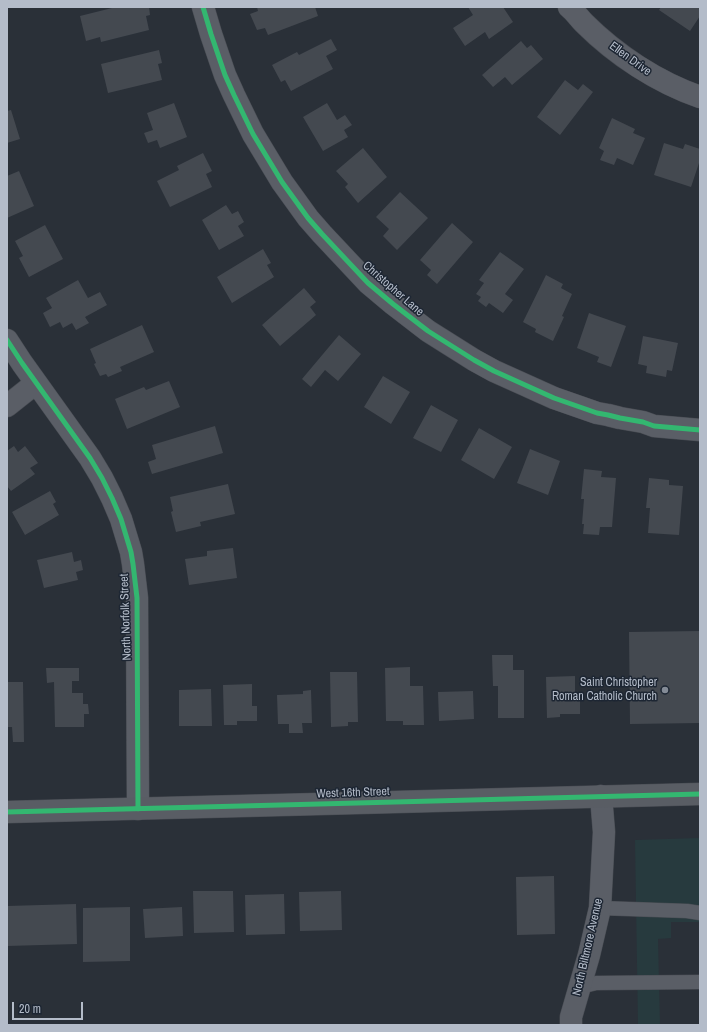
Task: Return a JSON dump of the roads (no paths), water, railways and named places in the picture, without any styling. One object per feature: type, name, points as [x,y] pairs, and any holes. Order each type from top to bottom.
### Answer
[{"type":"street","name":"Christopher Lane","points":[[203,7],[210,34],[234,95],[253,134],[282,182],[308,218],[322,234],[368,283],[392,304],[428,331],[474,360],[494,371],[554,398],[597,413],[642,422],[654,426],[700,430]]},
{"type":"street","name":"Ellen Drive","points":[[570,7],[584,23],[626,59],[659,80],[700,97]]},
{"type":"street","name":"North Norfolk Street","points":[[7,340],[90,458],[102,478],[117,508],[131,552],[137,598],[138,809]]},
{"type":"street","points":[[7,406],[36,383]]},
{"type":"street","name":"West 16th Street","points":[[7,812],[700,794]]},
{"type":"street","name":"North Biltmore Avenue","points":[[571,1025],[600,908],[604,832],[601,796]]},
{"type":"lane","points":[[600,908],[700,912]]},
{"type":"lane","points":[[580,987],[596,983],[700,982]]},
{"type":"place","name":"Saint Christopher Roman Catholic Church","points":[[665,690]]}]
